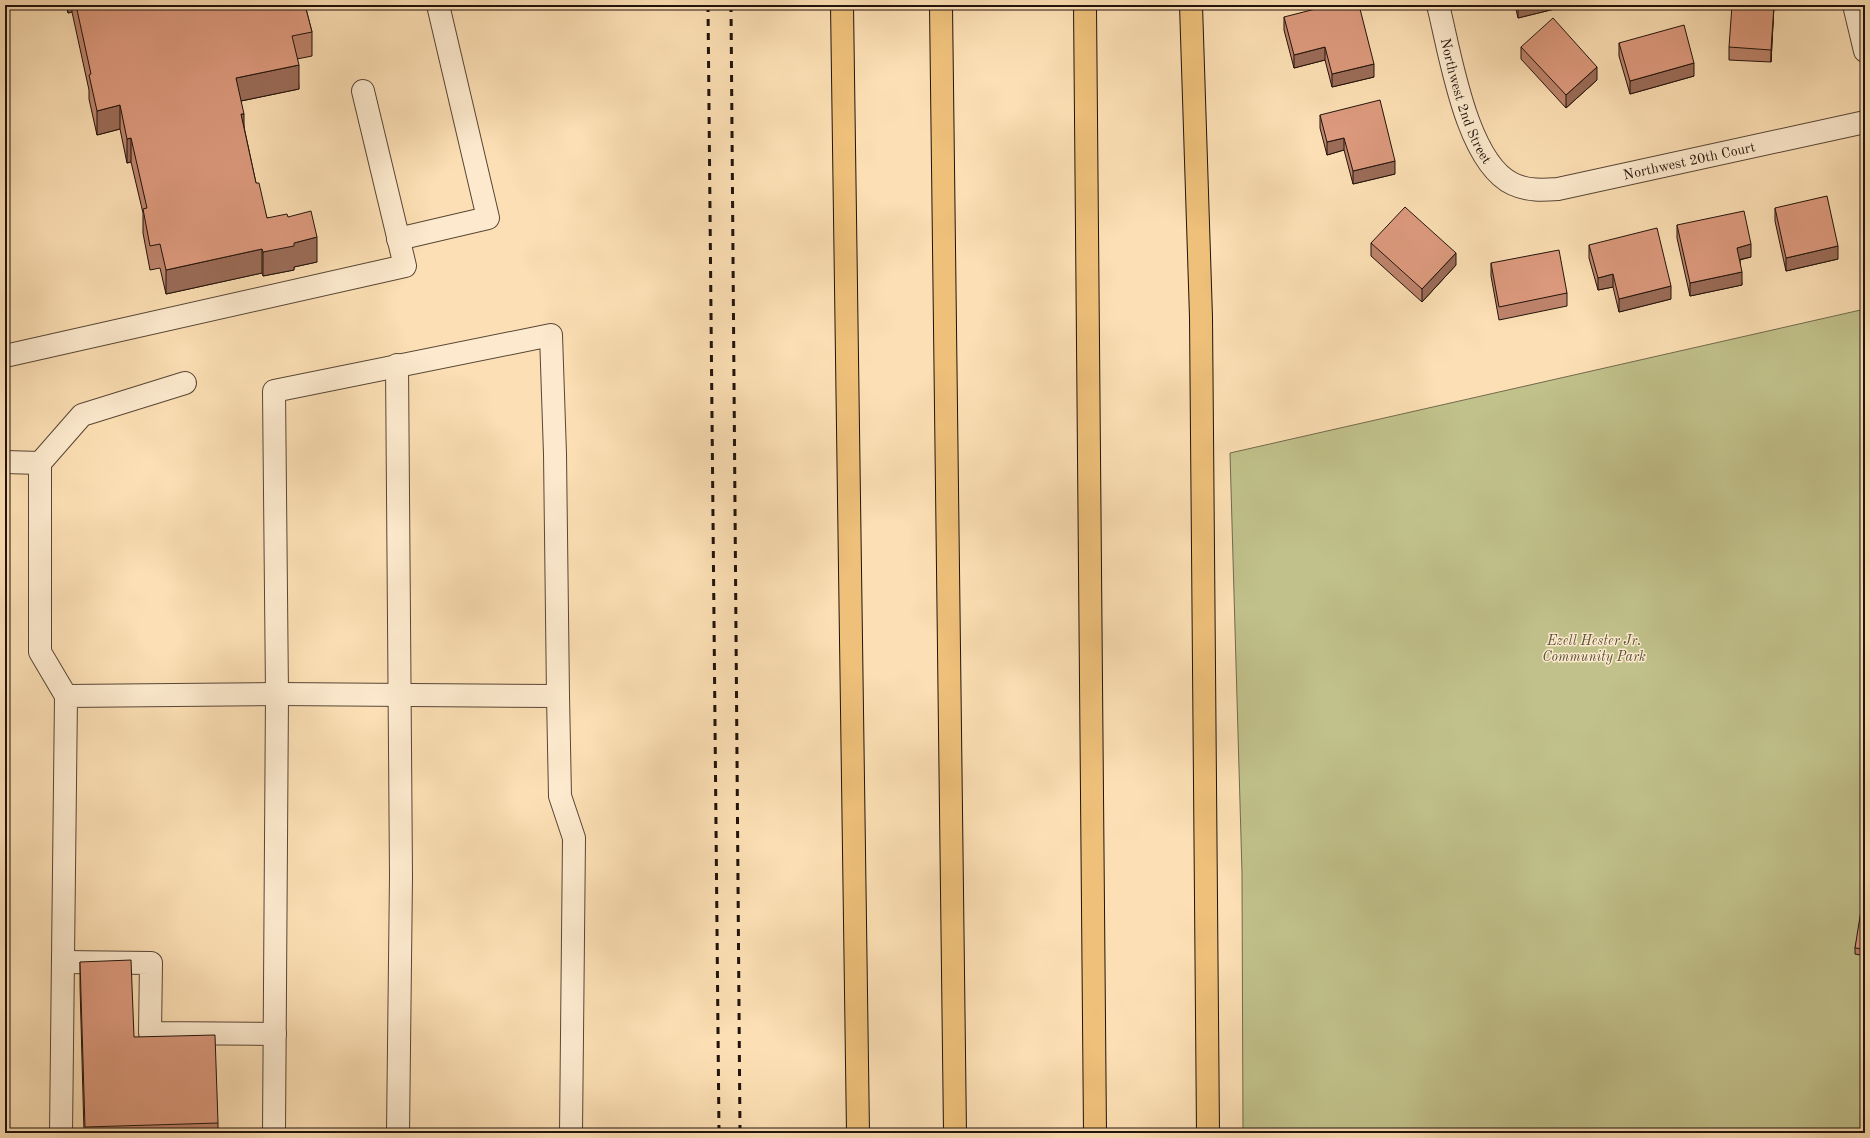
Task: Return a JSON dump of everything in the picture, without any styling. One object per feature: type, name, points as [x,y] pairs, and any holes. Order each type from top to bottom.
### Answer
[{"type":"highway","points":[[842,5],[858,1133]]},
{"type":"highway","points":[[941,5],[955,1133]]},
{"type":"highway","points":[[1085,5],[1095,1133]]},
{"type":"highway","points":[[1191,5],[1201,317],[1208,1133]]},
{"type":"street","points":[[398,239],[488,218],[438,5]]},
{"type":"street","name":"Northwest 2nd Street","points":[[1438,5],[1466,117],[1481,151],[1495,171],[1513,184]]},
{"type":"street","points":[[1854,5],[1865,51]]},
{"type":"street","points":[[5,356],[405,266],[363,91]]},
{"type":"street","name":"Northwest 20th Court","points":[[1513,184],[1535,190],[1558,189],[1865,122]]},
{"type":"street","points":[[274,1133],[277,694],[274,391],[551,335],[555,454],[560,796],[574,838],[571,1133]]},
{"type":"street","points":[[397,365],[401,876],[398,1133]]},
{"type":"street","points":[[61,1133],[66,696],[40,652],[40,463],[82,414],[185,383]]},
{"type":"street","points":[[5,462],[40,463]]},
{"type":"street","points":[[66,696],[277,694],[558,696]]},
{"type":"street","points":[[63,962],[151,963],[150,1033],[275,1034]]},
{"type":"green space","name":"Ezell Hester Jr. Community Park","points":[[1865,309],[1865,1133],[1243,1133],[1242,873],[1230,453]]},
{"type":"building","points":[[76,5],[305,5],[312,32],[292,36],[299,65],[236,78],[244,114],[241,114],[256,183],[259,183],[267,218],[287,214],[288,217],[311,211],[317,237],[294,243],[294,246],[263,252],[262,249],[166,270],[160,244],[150,246],[143,209],[147,208],[131,138],[127,139],[120,105],[97,111],[89,75],[91,74]]},
{"type":"building","points":[[1331,5],[1359,5],[1374,64],[1332,74],[1325,47],[1294,55],[1284,17]]},
{"type":"building","points":[[1732,5],[1774,5],[1771,50],[1729,47]]},
{"type":"building","points":[[1553,18],[1597,67],[1566,95],[1521,47]]},
{"type":"building","points":[[1684,25],[1694,63],[1630,81],[1619,43]]},
{"type":"building","points":[[1380,100],[1395,161],[1353,171],[1344,138],[1327,142],[1320,115]]},
{"type":"building","points":[[1827,196],[1838,246],[1786,258],[1775,208]]},
{"type":"building","points":[[1405,207],[1456,253],[1422,289],[1371,243]]},
{"type":"building","points":[[1744,211],[1751,244],[1737,248],[1742,272],[1690,283],[1677,225]]},
{"type":"building","points":[[1657,228],[1671,286],[1619,299],[1613,274],[1598,278],[1589,245]]},
{"type":"building","points":[[1559,250],[1567,293],[1499,307],[1491,263]]},
{"type":"building","points":[[1862,904],[1865,904],[1865,949],[1855,948]]},
{"type":"building","points":[[131,960],[134,1037],[215,1035],[218,1123],[85,1127],[80,962]]},
{"type":"railway","points":[[708,5],[719,1133]]},
{"type":"railway","points":[[731,5],[740,1133]]}]
